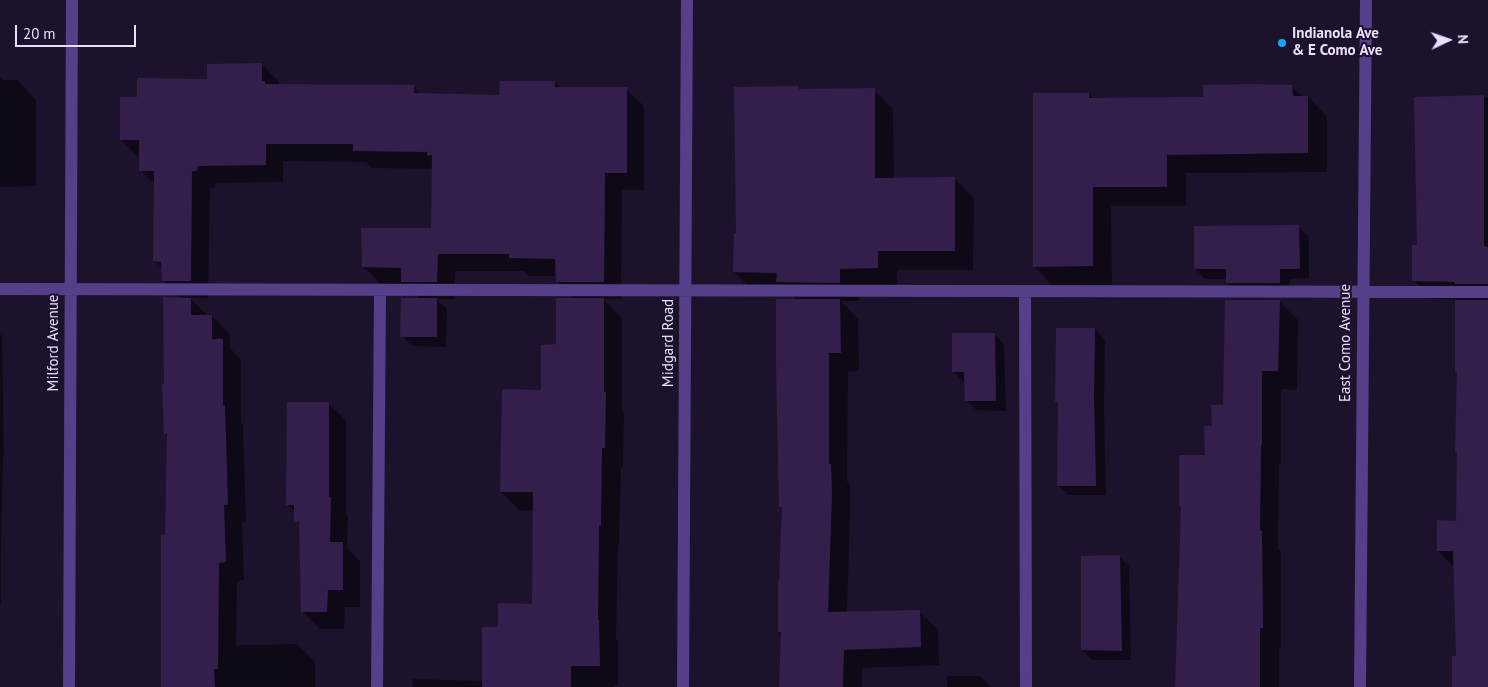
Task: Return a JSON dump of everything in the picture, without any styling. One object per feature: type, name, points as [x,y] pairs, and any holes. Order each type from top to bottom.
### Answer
[{"type":"street","name":"Milford Avenue","points":[[69,687],[72,0]]},
{"type":"street","name":"Midgard Road","points":[[683,687],[687,0]]},
{"type":"street","name":"East Como Avenue","points":[[1360,687],[1366,0]]},
{"type":"street","points":[[0,289],[1488,292]]},
{"type":"street","points":[[378,687],[380,290]]},
{"type":"street","points":[[1025,291],[1026,687]]},
{"type":"building","points":[[262,63],[262,81],[265,81],[265,84],[414,85],[414,93],[499,95],[500,81],[555,81],[555,87],[627,87],[627,173],[605,173],[604,282],[556,282],[555,259],[509,258],[509,254],[438,254],[437,282],[401,282],[401,268],[362,267],[361,228],[431,228],[432,155],[427,156],[427,152],[353,151],[353,144],[266,144],[266,165],[198,166],[197,171],[192,171],[191,281],[162,281],[161,262],[153,261],[154,171],[139,171],[139,140],[120,140],[120,97],[137,97],[137,78],[207,79],[207,64]]},
{"type":"building","points":[[1203,85],[1292,85],[1293,96],[1308,96],[1308,153],[1167,155],[1167,187],[1093,187],[1093,266],[1033,267],[1033,93],[1089,93],[1089,98],[1203,97]]},
{"type":"building","points":[[799,86],[799,89],[875,88],[875,178],[955,177],[955,251],[878,251],[878,268],[840,269],[840,283],[776,282],[777,273],[733,272],[734,233],[736,233],[734,87]]},
{"type":"building","points":[[1484,95],[1484,246],[1488,247],[1488,284],[1412,281],[1412,245],[1417,245],[1414,97]]},
{"type":"building","points":[[1299,225],[1300,269],[1280,269],[1280,283],[1226,283],[1226,269],[1194,269],[1194,226]]},
{"type":"building","points":[[163,297],[191,298],[191,315],[212,315],[212,339],[223,339],[223,405],[225,405],[228,505],[224,505],[226,562],[219,563],[218,669],[214,669],[215,687],[161,687],[161,535],[165,535],[167,434],[164,434],[162,384],[164,384]]},
{"type":"building","points":[[401,298],[437,298],[437,337],[400,337]]},
{"type":"building","points":[[556,298],[604,298],[604,392],[606,392],[605,448],[602,448],[601,525],[599,525],[598,620],[600,666],[571,666],[571,687],[482,687],[482,627],[498,627],[498,603],[532,604],[533,492],[500,492],[502,389],[541,390],[541,345],[556,344]]},
{"type":"building","points":[[776,299],[840,299],[841,353],[829,353],[829,464],[831,464],[832,494],[828,612],[920,610],[921,647],[844,650],[843,687],[779,687],[781,632],[778,632],[778,582],[782,507],[779,507]]},
{"type":"building","points":[[1225,300],[1280,300],[1278,371],[1262,371],[1260,531],[1262,531],[1263,628],[1260,628],[1260,687],[1175,687],[1181,506],[1179,506],[1179,455],[1205,455],[1204,426],[1212,426],[1211,405],[1223,405]]},
{"type":"building","points":[[1455,300],[1488,300],[1488,687],[1452,687],[1452,656],[1456,656],[1453,551],[1437,551],[1437,520],[1456,521],[1457,372],[1455,372]]},
{"type":"building","points":[[1056,328],[1095,328],[1096,486],[1057,486],[1058,402],[1055,402]]},
{"type":"building","points":[[952,333],[995,333],[996,401],[965,401],[964,372],[952,372]]},
{"type":"building","points":[[287,402],[329,402],[330,542],[343,542],[343,590],[328,590],[327,612],[301,612],[299,522],[294,522],[294,505],[286,505]]},
{"type":"building","points":[[1120,555],[1122,651],[1081,650],[1081,556]]},
{"type":"place","name":"Indianola Ave & E Como Ave","points":[[1282,43]]}]
